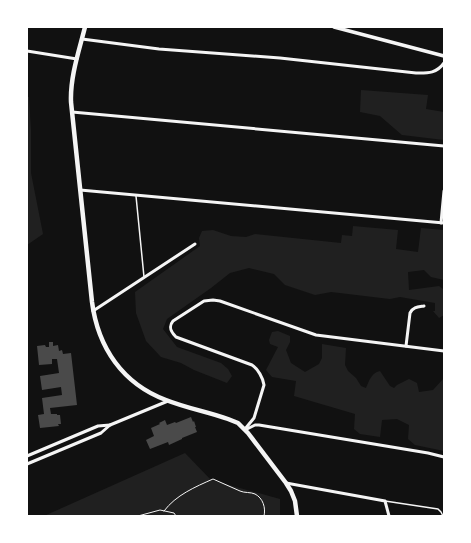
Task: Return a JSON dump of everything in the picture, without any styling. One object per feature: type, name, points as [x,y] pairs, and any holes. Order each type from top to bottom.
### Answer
[{"type":"main road","points":[[85,27],[71,91],[72,112],[93,311],[97,328],[104,345],[126,375],[139,386],[154,395],[168,401],[228,419],[238,423],[245,429],[291,491],[295,501],[297,516]]},
{"type":"street","points":[[334,27],[444,56]]},
{"type":"street","points":[[82,39],[159,49],[280,58],[416,73],[435,72],[444,63]]},
{"type":"street","points":[[27,51],[77,59]]},
{"type":"street","points":[[72,112],[444,146]]},
{"type":"street","points":[[80,190],[442,223],[444,191]]},
{"type":"street","points":[[93,311],[195,244]]},
{"type":"street","points":[[245,429],[254,418],[264,385],[263,380],[256,368],[252,365],[176,337],[170,328],[173,321],[204,301],[213,300],[220,302],[316,335],[444,351]]},
{"type":"street","points":[[406,346],[411,310],[424,306]]},
{"type":"street","points":[[27,456],[98,426],[110,425],[168,401]]},
{"type":"street","points":[[27,464],[101,433],[110,425]]},
{"type":"street","points":[[245,429],[255,425],[261,425],[444,457]]},
{"type":"street","points":[[286,483],[385,500],[389,516]]},
{"type":"lane","points":[[135,195],[144,277]]},
{"type":"lane","points":[[385,500],[438,509],[443,516]]},
{"type":"path","points":[[164,511],[169,504],[189,490],[213,479],[242,492],[255,494],[264,504],[266,509],[264,516]]},
{"type":"path","points":[[138,516],[160,510],[174,513],[176,516]]},
{"type":"shaded area","points":[[361,90],[428,95],[426,109],[444,112],[444,140],[402,135],[380,116],[360,112]]},
{"type":"shaded area","points":[[27,97],[29,97],[31,130],[31,173],[43,234],[27,245]]},
{"type":"shaded area","points":[[353,226],[398,230],[396,249],[418,252],[421,228],[444,230],[444,280],[431,277],[424,270],[408,272],[409,290],[439,286],[443,289],[444,288],[444,315],[439,318],[433,311],[435,311],[435,303],[400,297],[390,299],[331,292],[315,295],[285,285],[274,274],[249,268],[230,273],[167,319],[163,329],[177,347],[221,363],[228,369],[232,376],[227,383],[194,370],[181,363],[161,357],[146,341],[136,313],[135,292],[200,246],[199,238],[202,231],[213,230],[231,236],[246,237],[255,234],[341,243],[342,235],[352,236]]},
{"type":"shaded area","points":[[278,331],[290,336],[290,342],[286,350],[291,363],[305,372],[319,364],[322,358],[322,344],[346,348],[345,365],[348,371],[356,378],[361,386],[366,388],[372,375],[380,371],[390,386],[394,388],[409,379],[417,383],[419,392],[433,390],[444,378],[444,451],[415,445],[408,439],[409,425],[397,419],[382,420],[380,437],[360,434],[354,429],[355,414],[294,396],[296,381],[272,377],[266,370],[278,347],[270,344],[269,340],[272,332]]},
{"type":"shaded area","points":[[185,453],[211,480],[280,499],[280,516],[44,516]]},
{"type":"building","points":[[49,342],[53,342],[53,346],[58,345],[59,351],[62,350],[63,354],[71,353],[77,405],[50,408],[51,414],[60,415],[61,424],[58,424],[59,426],[40,428],[38,415],[44,414],[42,398],[62,395],[61,387],[42,390],[40,376],[59,373],[57,359],[52,359],[52,364],[39,365],[37,346],[45,345],[46,347],[49,347]]},
{"type":"building","points":[[191,417],[193,422],[194,421],[197,432],[169,445],[168,442],[150,449],[146,440],[154,436],[151,428],[165,420],[167,425]]}]
